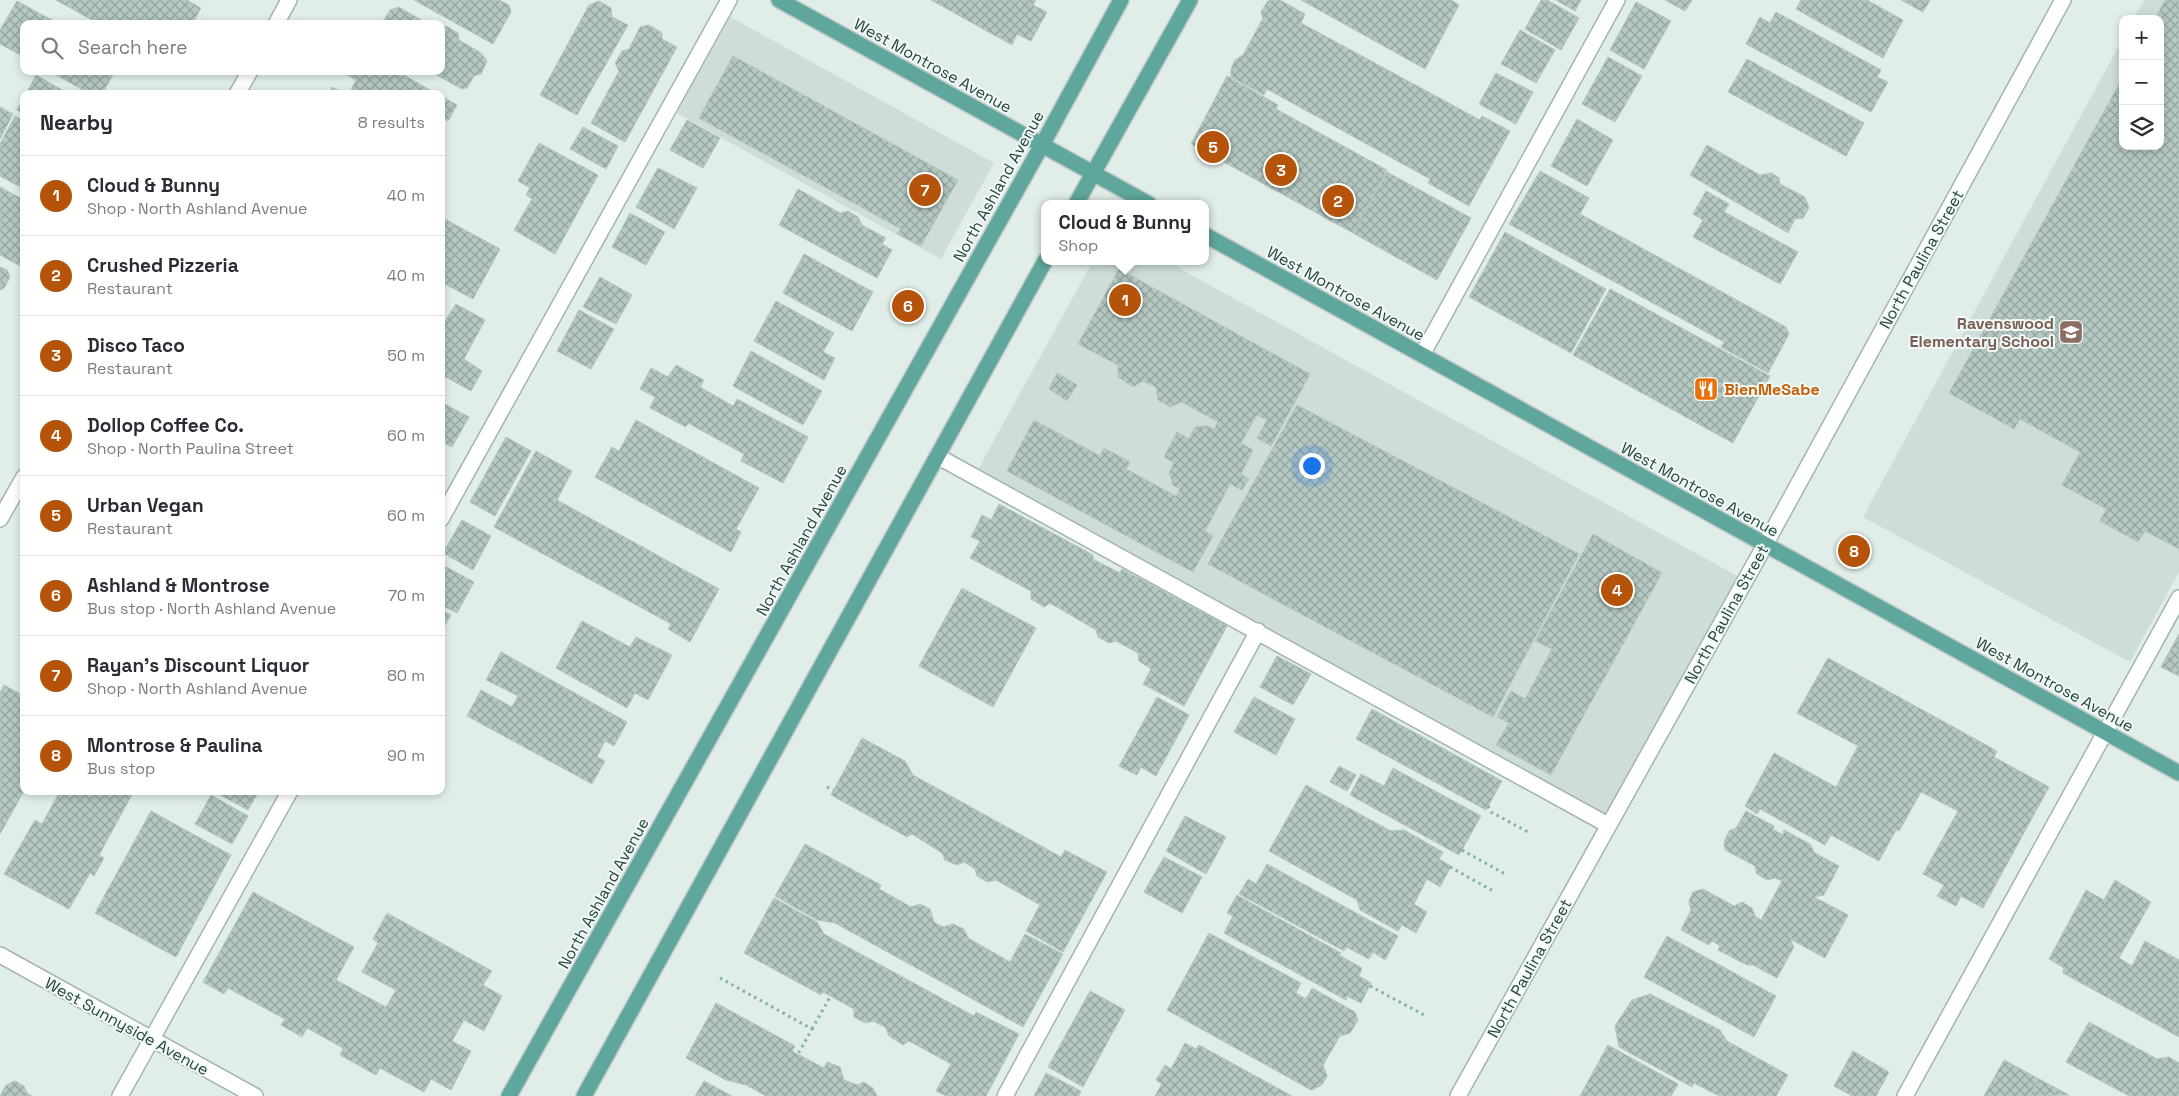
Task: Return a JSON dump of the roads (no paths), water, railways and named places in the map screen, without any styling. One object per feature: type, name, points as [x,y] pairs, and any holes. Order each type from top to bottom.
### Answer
[{"type":"main road","name":"West Montrose Avenue","points":[[779,0],[1142,200]]},
{"type":"main road","name":"North Ashland Avenue","points":[[509,1096],[1042,145],[1121,0]]},
{"type":"main road","points":[[1078,200],[1190,0]]},
{"type":"main road","name":"West Montrose Avenue","points":[[1209,237],[2179,773]]},
{"type":"main road","points":[[584,1096],[1043,265]]},
{"type":"street","points":[[278,20],[289,0]]},
{"type":"street","points":[[445,512],[730,0]]},
{"type":"street","points":[[1422,355],[1617,0]]},
{"type":"street","name":"North Paulina Street","points":[[1458,1096],[1765,544],[2063,0]]},
{"type":"street","points":[[239,90],[248,75]]},
{"type":"street","points":[[937,456],[1608,825]]},
{"type":"street","points":[[0,520],[20,484]]},
{"type":"street","points":[[1905,1096],[2179,598]]},
{"type":"street","points":[[1005,1096],[1258,631]]},
{"type":"street","points":[[120,1096],[288,795]]},
{"type":"street","name":"West Sunnyside Avenue","points":[[0,955],[255,1096]]},
{"type":"place","name":"Urban Vegan","points":[[1213,147]]},
{"type":"place","name":"Disco Taco","points":[[1281,170]]},
{"type":"place","name":"Rayan's Discount Liquor","points":[[925,190]]},
{"type":"place","name":"Crushed Pizzeria","points":[[1338,201]]},
{"type":"place","name":"Cloud & Bunny","points":[[1125,300]]},
{"type":"place","name":"Ashland & Montrose","points":[[908,306]]},
{"type":"place","name":"Ravenswood Elementary School","points":[[2071,332]]},
{"type":"place","name":"BienMeSabe","points":[[1706,389]]},
{"type":"place","name":"Montrose & Paulina","points":[[1854,551]]},
{"type":"place","name":"Dollop Coffee Co.","points":[[1617,590]]}]
